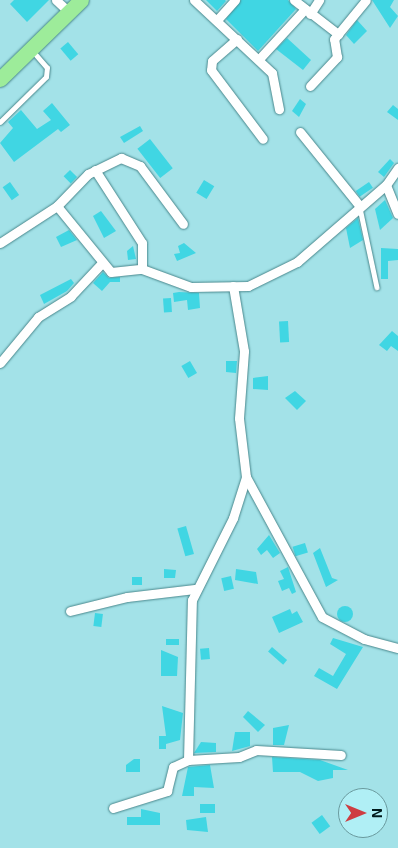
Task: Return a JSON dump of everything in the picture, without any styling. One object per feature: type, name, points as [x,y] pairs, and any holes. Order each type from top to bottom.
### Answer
[{"type":"highway","points":[[0,79],[81,0]]},
{"type":"street","points":[[56,0],[69,12]]},
{"type":"street","points":[[194,0],[259,59],[273,75],[279,109]]},
{"type":"street","points":[[217,20],[235,0]]},
{"type":"street","points":[[294,0],[338,34]]},
{"type":"street","points":[[259,59],[319,0]]},
{"type":"street","points":[[310,86],[337,57],[334,41],[366,0]]},
{"type":"street","points":[[237,39],[212,62],[211,70],[263,139]]},
{"type":"street","points":[[300,132],[359,204]]},
{"type":"street","points":[[0,243],[57,206],[96,170],[121,158],[137,164],[184,224]]},
{"type":"street","points":[[57,206],[77,225],[101,264],[116,273],[142,269],[185,287],[233,286],[255,283],[297,262],[359,204],[386,185],[398,168]]},
{"type":"street","points":[[96,170],[142,243],[142,269]]},
{"type":"street","points":[[386,185],[398,214]]},
{"type":"street","points":[[0,363],[38,317],[71,296],[101,264]]},
{"type":"street","points":[[233,286],[244,351],[239,418],[246,477],[322,617],[364,638],[398,648]]},
{"type":"street","points":[[188,760],[192,696],[188,666],[195,589],[234,518],[246,477]]},
{"type":"street","points":[[70,611],[127,597],[195,589]]},
{"type":"street","points":[[113,808],[167,791],[173,767],[188,760],[239,757],[256,750],[340,754]]},
{"type":"lane","points":[[0,122],[46,77],[47,68],[31,50]]},
{"type":"lane","points":[[359,204],[377,287]]},
{"type":"building","points":[[14,0],[49,0],[27,22],[10,4]]},
{"type":"building","points":[[206,0],[225,0],[226,1],[217,11]]},
{"type":"building","points":[[241,0],[288,0],[296,9],[258,51],[226,19]]},
{"type":"building","points":[[372,0],[394,0],[390,7],[398,16],[390,28]]},
{"type":"building","points":[[357,20],[367,31],[354,44],[346,35]]},
{"type":"building","points":[[287,38],[311,60],[303,70],[276,49]]},
{"type":"building","points":[[68,42],[78,54],[71,61],[60,48]]},
{"type":"building","points":[[300,99],[306,104],[299,117],[292,111]]},
{"type":"building","points":[[52,103],[70,125],[61,132],[58,129],[14,162],[0,143],[13,128],[8,122],[21,110],[37,129],[51,120],[43,111]]},
{"type":"building","points":[[393,105],[398,109],[398,120],[387,112]]},
{"type":"building","points":[[140,126],[143,131],[124,143],[120,137]]},
{"type":"building","points":[[150,139],[173,168],[160,178],[137,149]]},
{"type":"building","points":[[390,159],[394,163],[384,177],[378,172]]},
{"type":"building","points":[[70,170],[77,177],[71,183],[64,176]]},
{"type":"building","points":[[204,180],[214,186],[207,199],[196,193]]},
{"type":"building","points":[[10,182],[19,195],[12,200],[3,187]]},
{"type":"building","points":[[369,182],[373,188],[360,197],[356,191]]},
{"type":"building","points":[[385,200],[393,218],[380,230],[375,209]]},
{"type":"building","points":[[101,211],[116,231],[104,238],[93,216]]},
{"type":"building","points":[[358,218],[363,240],[350,248],[346,228]]},
{"type":"building","points":[[69,230],[77,240],[61,247],[56,237]]},
{"type":"building","points":[[184,243],[196,253],[177,261],[174,254],[180,253],[178,246]]},
{"type":"building","points":[[133,246],[136,259],[128,260],[127,251]]},
{"type":"building","points":[[381,248],[398,249],[398,260],[388,261],[388,279],[381,279]]},
{"type":"building","points":[[103,272],[109,278],[120,277],[120,282],[110,282],[102,291],[93,283]]},
{"type":"building","points":[[71,279],[74,283],[67,291],[44,304],[40,295]]},
{"type":"building","points":[[173,293],[199,293],[200,308],[188,310],[187,300],[174,302]]},
{"type":"building","points":[[171,298],[172,312],[164,313],[163,299]]},
{"type":"building","points":[[279,321],[288,321],[289,342],[280,342]]},
{"type":"building","points":[[392,331],[398,336],[398,351],[391,346],[387,351],[379,345]]},
{"type":"building","points":[[190,361],[197,373],[188,378],[181,366]]},
{"type":"building","points":[[226,361],[237,361],[236,373],[226,372]]},
{"type":"building","points":[[268,376],[268,390],[253,389],[253,378]]},
{"type":"building","points":[[295,391],[306,401],[297,410],[285,398]]},
{"type":"building","points":[[186,526],[194,554],[185,556],[177,528]]},
{"type":"building","points":[[269,535],[280,553],[273,558],[267,550],[261,555],[257,549]]},
{"type":"building","points":[[305,543],[308,553],[295,556],[293,547]]},
{"type":"building","points":[[320,548],[332,578],[338,580],[326,587],[313,553]]},
{"type":"building","points":[[288,567],[296,592],[292,594],[289,588],[282,591],[278,581],[284,579],[280,571]]},
{"type":"building","points":[[164,569],[176,570],[175,578],[164,578]]},
{"type":"building","points":[[236,569],[256,572],[258,584],[235,580]]},
{"type":"building","points":[[231,576],[234,589],[224,591],[221,578]]},
{"type":"building","points":[[132,577],[142,577],[142,585],[132,585]]},
{"type":"building","points":[[345,606],[351,608],[353,614],[351,620],[345,622],[339,620],[337,614],[339,608]]},
{"type":"building","points":[[290,609],[292,614],[297,611],[303,622],[279,633],[272,617]]},
{"type":"building","points":[[95,613],[103,614],[101,627],[93,626]]},
{"type":"building","points":[[333,638],[363,647],[337,689],[314,676],[319,668],[333,676],[346,654],[330,644]]},
{"type":"building","points":[[166,639],[179,639],[179,645],[166,645]]},
{"type":"building","points":[[272,647],[287,660],[283,665],[268,652]]},
{"type":"building","points":[[209,648],[210,659],[201,660],[200,649]]},
{"type":"building","points":[[161,650],[178,657],[177,676],[161,676]]},
{"type":"building","points":[[162,706],[183,713],[180,740],[166,744],[166,749],[159,749],[159,736],[166,736]]},
{"type":"building","points":[[248,711],[265,725],[258,732],[243,717]]},
{"type":"building","points":[[289,725],[284,745],[273,745],[273,728]]},
{"type":"building","points":[[235,732],[250,732],[250,746],[232,751]]},
{"type":"building","points":[[201,742],[216,743],[216,752],[194,753]]},
{"type":"building","points":[[272,757],[320,760],[348,770],[333,770],[333,778],[318,781],[300,772],[273,772]]},
{"type":"building","points":[[134,759],[140,759],[140,772],[126,772],[126,765]]},
{"type":"building","points":[[210,765],[214,788],[194,787],[194,796],[182,796],[188,767]]},
{"type":"building","points":[[200,804],[215,804],[215,813],[200,813]]},
{"type":"building","points":[[141,809],[160,813],[160,825],[127,825],[127,817],[141,817]]},
{"type":"building","points":[[322,815],[330,826],[320,834],[311,823]]},
{"type":"building","points":[[206,817],[208,832],[187,830],[186,820]]}]
